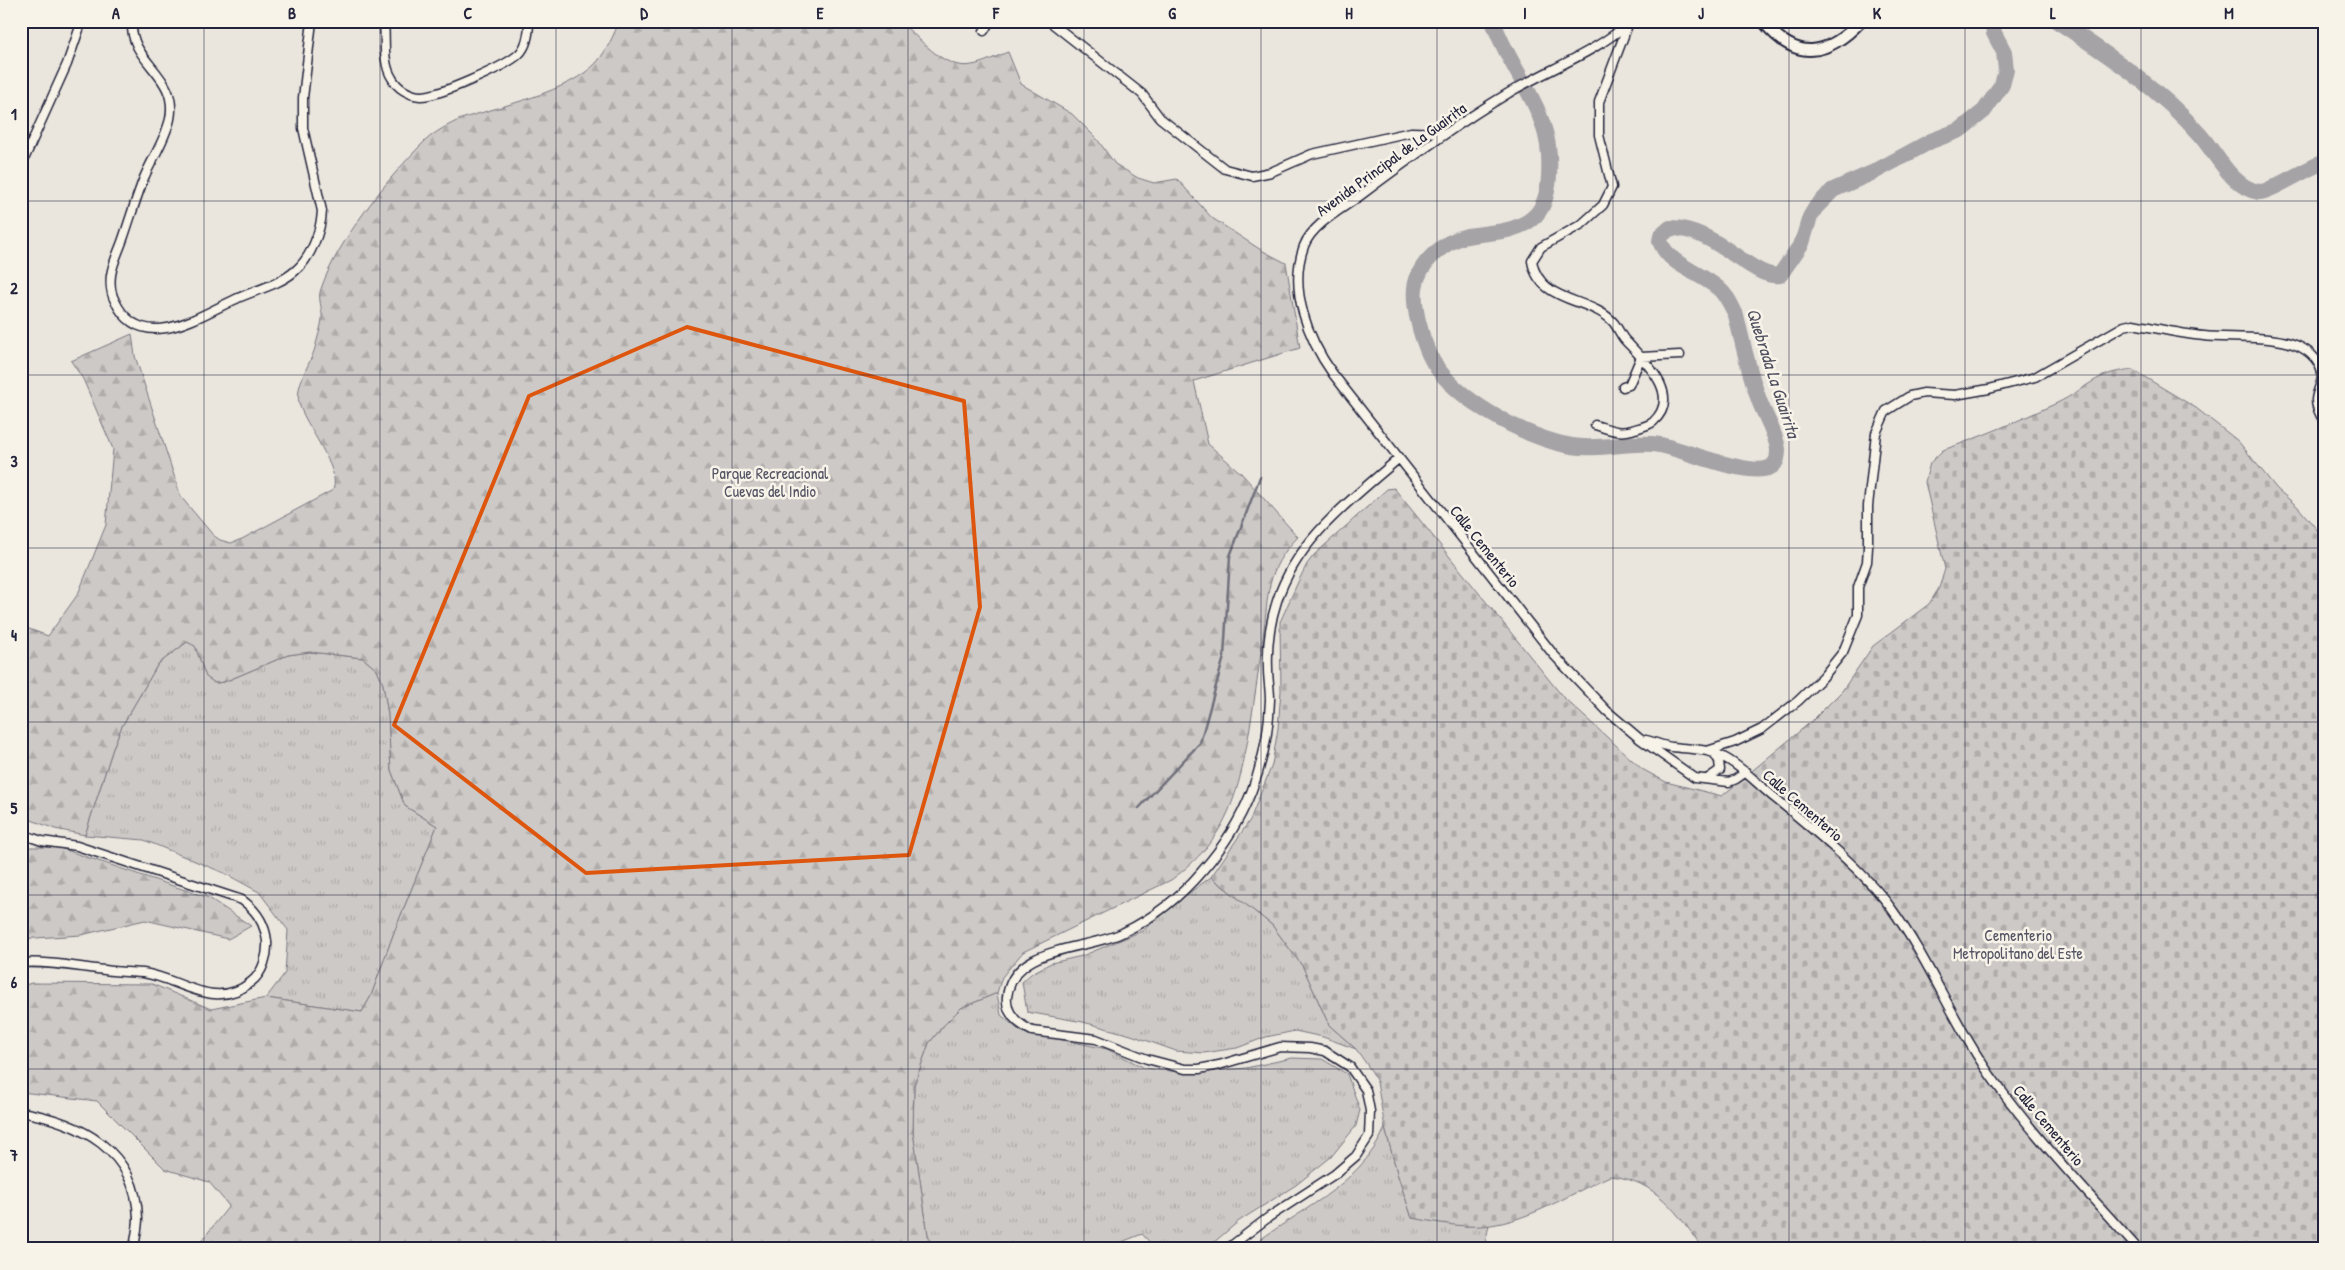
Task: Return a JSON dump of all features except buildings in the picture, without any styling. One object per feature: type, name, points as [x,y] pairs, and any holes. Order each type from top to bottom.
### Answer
[{"type":"street","points":[[21,166],[67,64],[82,21]]},
{"type":"street","points":[[132,21],[134,37],[139,50],[170,93],[171,109],[167,128],[144,179],[114,261],[111,287],[113,298],[122,313],[137,325],[156,330],[181,324],[286,277],[301,264],[316,239],[322,211],[304,140],[302,113],[312,21]]},
{"type":"street","points":[[384,21],[386,57],[391,77],[398,87],[420,96],[440,92],[501,66],[520,53],[528,36],[529,21]]},
{"type":"street","points":[[984,31],[990,21]]},
{"type":"street","points":[[1050,21],[1142,94],[1160,118],[1225,169],[1252,176],[1271,172],[1321,152],[1412,132],[1445,133]]},
{"type":"street","points":[[1764,21],[1784,42],[1802,49],[1813,49],[1838,42],[1861,21]]},
{"type":"street","points":[[1596,425],[1622,433],[1652,423],[1660,414],[1664,397],[1658,378],[1622,337],[1614,322],[1602,314],[1559,295],[1544,284],[1534,275],[1532,261],[1541,247],[1582,224],[1603,205],[1612,187],[1600,135],[1599,102],[1630,22]]},
{"type":"street","name":"Avenida Principal de La Guairita","points":[[1398,459],[1333,374],[1315,346],[1301,304],[1298,278],[1305,244],[1319,228],[1445,133],[1508,93],[1593,48],[1630,22]]},
{"type":"street","points":[[1711,752],[1762,729],[1798,701],[1823,677],[1843,652],[1858,615],[1858,588],[1867,562],[1868,506],[1876,433],[1886,411],[1910,396],[1924,393],[1955,395],[2035,378],[2124,326],[2133,324],[2200,336],[2263,338],[2282,341],[2307,351],[2321,367],[2323,380],[2316,400],[2318,410],[2324,421]]},
{"type":"street","points":[[1641,357],[1680,355]]},
{"type":"street","points":[[1623,387],[1629,385],[1641,357]]},
{"type":"street","points":[[1227,1249],[1269,1217],[1336,1174],[1356,1156],[1369,1136],[1370,1111],[1366,1090],[1350,1067],[1325,1051],[1310,1048],[1280,1047],[1199,1069],[1165,1065],[1096,1039],[1032,1032],[1023,1027],[1010,1014],[1007,998],[1008,990],[1018,972],[1034,959],[1052,951],[1088,945],[1121,934],[1155,914],[1202,872],[1227,841],[1249,800],[1262,762],[1270,704],[1269,640],[1274,612],[1283,586],[1295,563],[1321,528],[1398,459]]},
{"type":"street","name":"Calle Cementerio","points":[[1398,459],[1553,654],[1607,711],[1640,739],[1695,778],[1728,782],[1746,772],[1757,784],[1810,827],[1864,878],[1890,907],[1997,1085],[2049,1149],[2138,1249]]},
{"type":"street","points":[[1640,739],[1671,747],[1711,752],[1734,762],[1746,772]]},
{"type":"street","points":[[1705,780],[1714,776],[1720,770],[1719,761],[1711,752]]},
{"type":"street","points":[[21,834],[42,841],[77,846],[242,900],[253,909],[261,920],[267,945],[264,962],[255,979],[242,988],[223,994],[197,992],[171,980],[143,973],[42,963],[21,963]]},
{"type":"street","points":[[21,1112],[62,1121],[87,1132],[118,1162],[128,1178],[136,1205],[138,1220],[134,1249]]},
{"type":"highlighted area","points":[[687,327],[964,401],[980,607],[909,855],[586,873],[394,725],[529,396]]},
{"type":"green space","name":"Parque Recreacional Cuevas del Indio","points":[[619,21],[898,21],[932,50],[951,63],[972,65],[1008,52],[1021,84],[1072,114],[1097,139],[1115,164],[1138,178],[1154,183],[1177,179],[1212,218],[1261,250],[1286,263],[1300,348],[1194,381],[1208,444],[1242,474],[1298,537],[1279,560],[1270,583],[1250,727],[1235,794],[1228,813],[1206,848],[1171,880],[1023,952],[1002,977],[997,993],[961,1008],[929,1043],[914,1085],[913,1132],[928,1235],[932,1249],[195,1249],[229,1206],[209,1182],[165,1169],[97,1101],[21,1092],[21,986],[32,983],[152,984],[211,1009],[266,998],[362,1012],[371,996],[393,935],[437,826],[405,806],[391,770],[388,714],[383,684],[377,670],[363,658],[310,652],[288,655],[224,682],[215,683],[206,677],[195,646],[187,642],[158,664],[122,726],[85,835],[55,829],[21,816],[21,626],[48,636],[78,594],[106,525],[113,449],[83,379],[71,361],[132,334],[135,356],[181,497],[213,535],[220,540],[231,543],[242,539],[333,490],[334,481],[328,459],[302,412],[298,396],[301,382],[313,354],[321,326],[320,292],[328,271],[351,231],[396,172],[429,137],[461,119],[534,97],[570,82],[585,73],[597,62],[604,52]]},
{"type":"green space","name":"Cementerio Metropolitano del Este","points":[[2133,370],[2196,408],[2238,441],[2277,489],[2298,507],[2324,538],[2324,1249],[1704,1249],[1685,1223],[1653,1192],[1641,1184],[1610,1176],[1540,1210],[1503,1223],[1485,1226],[1466,1226],[1412,1218],[1398,1176],[1385,1128],[1377,1082],[1372,1072],[1356,1049],[1329,1025],[1303,967],[1272,925],[1211,877],[1250,820],[1272,765],[1281,691],[1280,622],[1307,564],[1314,555],[1387,489],[1394,488],[1563,697],[1642,769],[1666,782],[1722,796],[1813,720],[1842,691],[1873,646],[1929,604],[1939,588],[1945,569],[1925,482],[1930,463],[1943,450],[1972,440],[2057,403],[2101,377],[2120,371]]},
{"type":"green space","points":[[187,642],[195,645],[206,676],[215,683],[224,682],[288,655],[310,652],[363,658],[377,670],[383,684],[388,714],[391,770],[405,806],[437,826],[393,935],[371,996],[362,1012],[266,998],[285,973],[288,930],[259,892],[224,873],[144,840],[85,835],[122,726],[158,664]]},
{"type":"green space","points":[[21,842],[29,847],[57,847],[209,898],[251,926],[228,939],[145,920],[81,935],[21,939]]},
{"type":"green space","points":[[1211,877],[1272,925],[1303,967],[1329,1025],[1356,1049],[1323,1037],[1295,1031],[1266,1037],[1237,1048],[1204,1053],[1176,1051],[1131,1035],[1083,1022],[1027,1012],[1022,982],[1032,973],[1051,963],[1082,956],[1142,931]]},
{"type":"green space","points":[[997,993],[1001,1015],[1020,1031],[1107,1049],[1145,1068],[1188,1073],[1246,1068],[1292,1058],[1322,1059],[1347,1074],[1360,1110],[1356,1126],[1331,1157],[1296,1185],[1239,1221],[1206,1249],[1156,1249],[1142,1234],[1104,1249],[932,1249],[928,1235],[913,1132],[914,1085],[929,1043],[944,1025],[961,1008]]},
{"type":"green space","points":[[1385,1128],[1412,1218],[1466,1226],[1489,1225],[1484,1249],[1248,1249],[1343,1183],[1374,1149]]},
{"type":"waterway","name":"Quebrada La Guairita","points":[[1493,21],[1541,119],[1549,155],[1548,187],[1544,202],[1536,215],[1529,221],[1513,228],[1458,239],[1441,248],[1421,270],[1415,288],[1415,304],[1418,322],[1429,354],[1439,370],[1453,386],[1491,414],[1533,435],[1554,442],[1583,447],[1638,444],[1660,445],[1720,463],[1754,469],[1767,468],[1775,463],[1778,449],[1759,401],[1736,315],[1728,300],[1711,282],[1670,256],[1660,241],[1661,236],[1670,228],[1687,230],[1718,244],[1757,270],[1780,275],[1802,243],[1810,217],[1816,207],[1833,190],[1874,172],[1931,141],[1960,130],[1984,111],[2002,85],[2006,70],[2004,52],[1994,33],[1992,21]]},
{"type":"waterway","name":"Quebrada La Guairita","points":[[2057,21],[2132,73],[2168,102],[2200,135],[2225,169],[2249,189],[2259,192],[2264,191],[2324,162]]},
{"type":"waterway","points":[[1139,808],[1200,743],[1224,657],[1230,556],[1260,477]]}]
